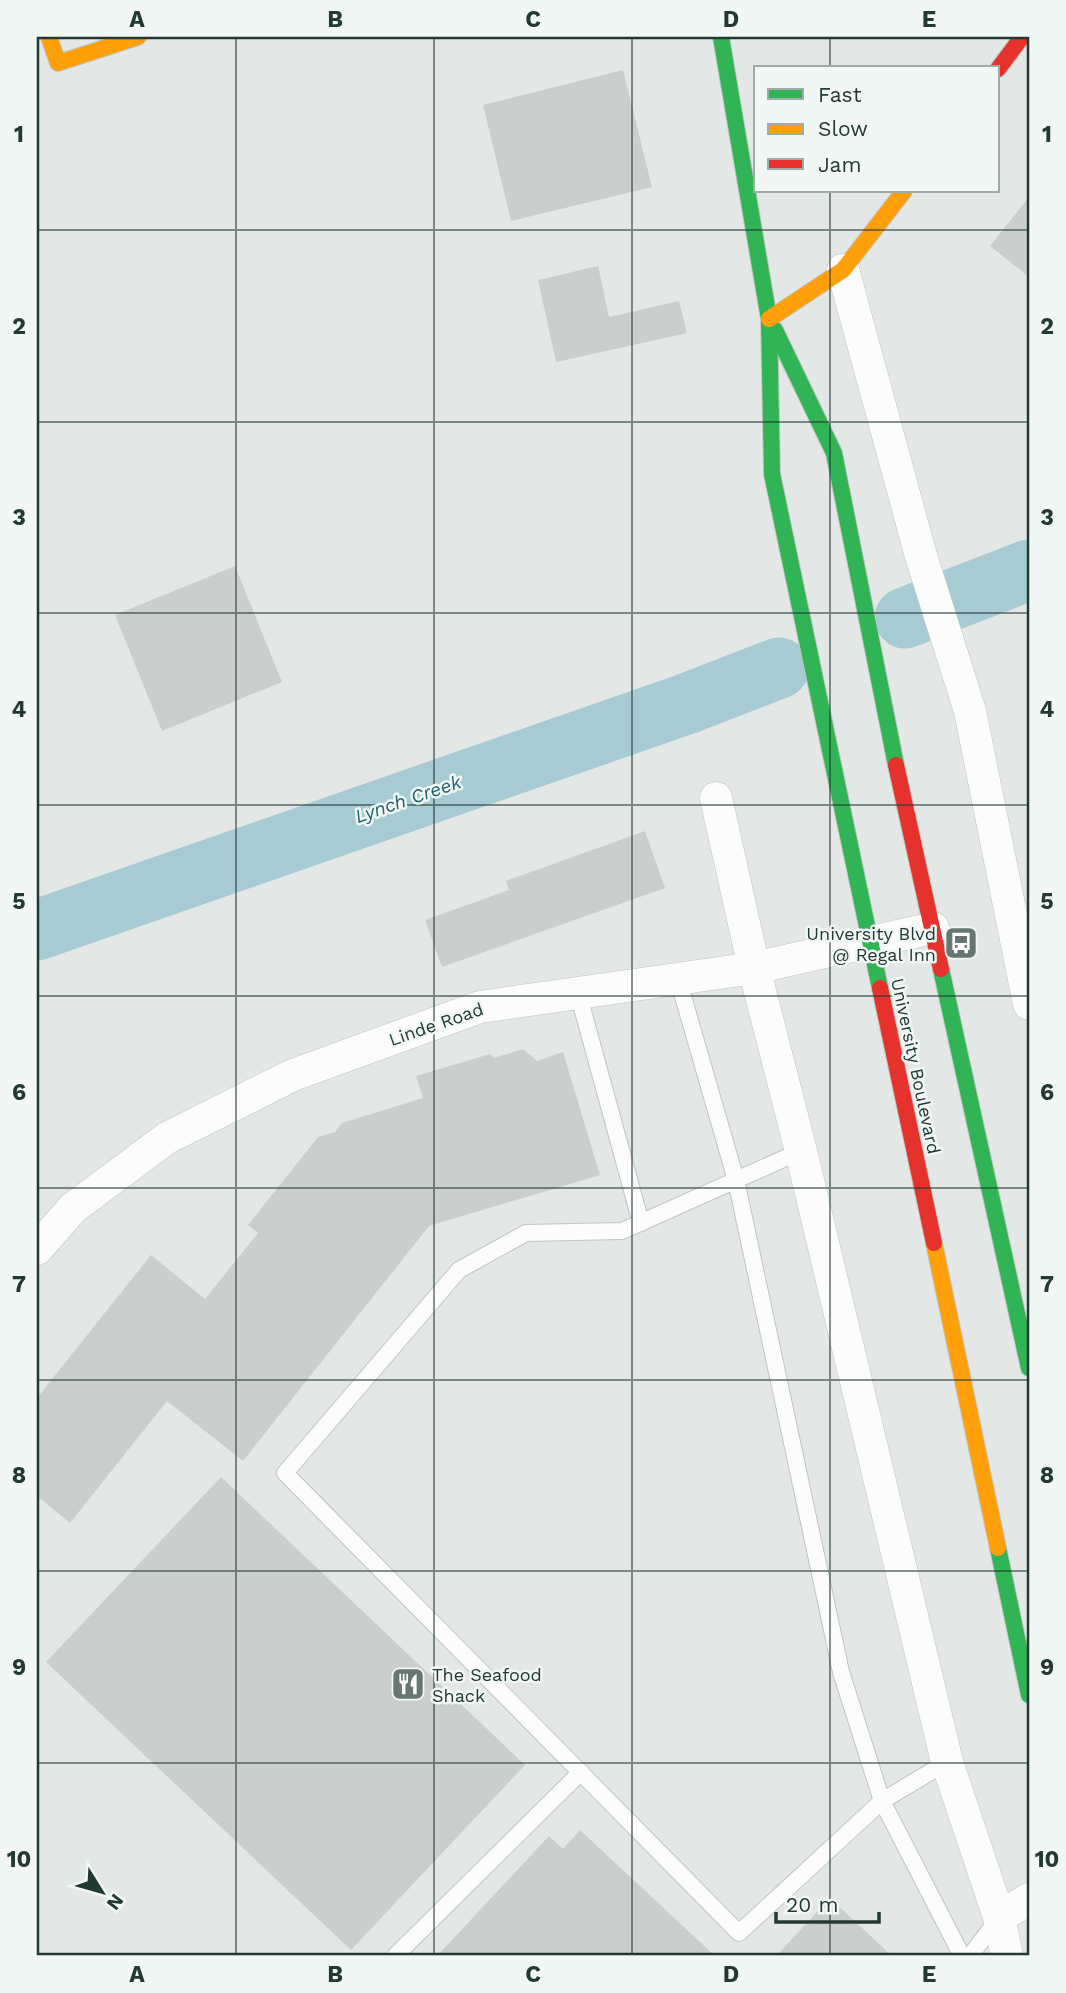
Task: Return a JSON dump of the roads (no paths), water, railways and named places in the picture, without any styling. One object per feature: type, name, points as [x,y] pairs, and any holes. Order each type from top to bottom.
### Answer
[{"type":"main road","points":[[48,57],[138,37]]},
{"type":"main road","name":"University Boulevard","points":[[721,37],[769,319],[772,474],[1029,1695]]},
{"type":"main road","points":[[1000,66],[1022,37]]},
{"type":"main road","points":[[769,319],[843,270],[903,192]]},
{"type":"main road","name":"University Boulevard","points":[[769,319],[834,453],[887,723],[1029,1368]]},
{"type":"street","points":[[843,270],[921,556],[970,711],[1029,1004]]},
{"type":"street","points":[[716,798],[754,968],[801,1152],[947,1762],[999,1917],[1007,1956]]},
{"type":"street","name":"Linde Road","points":[[37,1250],[73,1208],[167,1138],[293,1075],[480,1007],[754,968],[933,928]]},
{"type":"street","points":[[999,1917],[1029,1899]]},
{"type":"lane","points":[[678,979],[736,1180],[841,1672],[882,1801],[962,1956]]},
{"type":"lane","points":[[578,993],[641,1223]]},
{"type":"lane","points":[[801,1152],[622,1231],[526,1233],[459,1270],[285,1472],[739,1933],[882,1801],[947,1762]]},
{"type":"lane","points":[[394,1956],[582,1772]]},
{"type":"lane","points":[[970,1956],[999,1917]]},
{"type":"waterway","name":"Lynch Creek","points":[[905,618],[1029,570]]},
{"type":"waterway","name":"Lynch Creek","points":[[37,930],[686,704],[779,668]]},
{"type":"place","name":"University Blvd @ Regal Inn","points":[[961,943]]},
{"type":"place","name":"The Seafood Shack","points":[[408,1684]]}]
